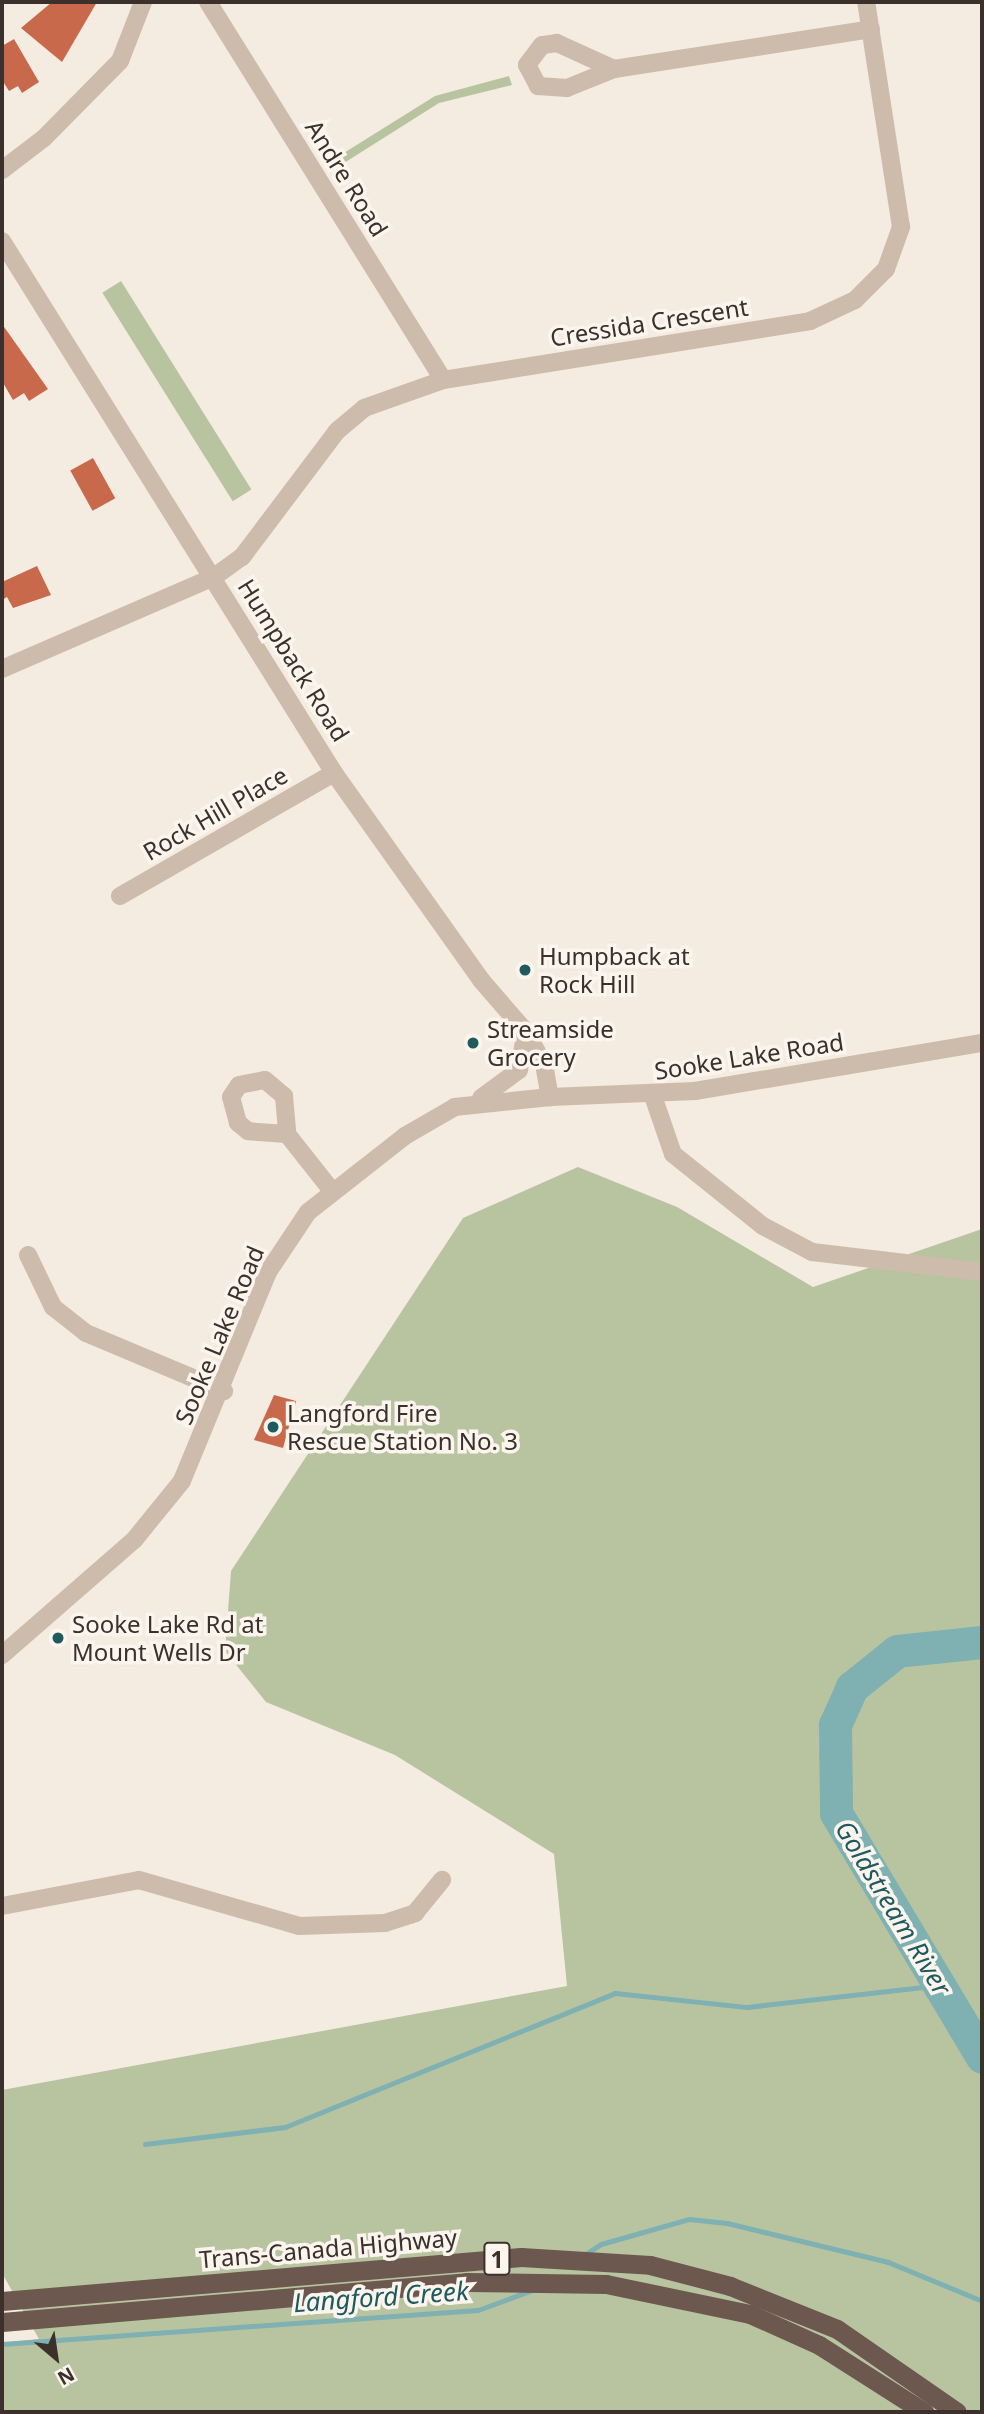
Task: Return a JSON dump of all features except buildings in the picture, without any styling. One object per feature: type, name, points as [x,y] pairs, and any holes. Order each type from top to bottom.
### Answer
[{"type":"highway","name":"Trans-Canada Highway","points":[[2,2301],[521,2257],[650,2266],[741,2290],[837,2329],[957,2412]]},
{"type":"highway","name":"Trans-Canada Highway","points":[[2,2322],[466,2282],[606,2284],[750,2314],[838,2356],[924,2412]]},
{"type":"street","points":[[2,170],[44,138],[120,61],[144,2]]},
{"type":"street","name":"Andre Road","points":[[208,2],[443,380]]},
{"type":"street","name":"Cressida Crescent","points":[[2,669],[214,577],[242,557],[337,431],[364,408],[443,380],[810,321],[855,300],[886,269],[901,227],[866,2]]},
{"type":"street","points":[[614,69],[871,29]]},
{"type":"street","name":"Humpback Road","points":[[2,241],[334,773],[481,980],[526,1032],[544,1063],[550,1097]]},
{"type":"street","name":"Rock Hill Place","points":[[120,896],[334,773]]},
{"type":"street","points":[[476,1101],[519,1070],[526,1032]]},
{"type":"street","name":"Sooke Lake Road","points":[[5,1646],[134,1540],[182,1481],[224,1391],[268,1272],[308,1212],[332,1191],[430,1119],[476,1101],[653,1096],[982,1043]]},
{"type":"street","points":[[653,1096],[673,1154],[763,1226],[812,1252],[982,1272]]},
{"type":"street","points":[[287,1134],[332,1191]]},
{"type":"street","points":[[28,1255],[53,1307],[86,1333],[224,1391]]},
{"type":"street","points":[[2,1906],[139,1880],[299,1926],[385,1923],[415,1913],[442,1880]]},
{"type":"green space","points":[[509,76],[512,85],[439,103],[344,163],[339,156],[435,96]]},
{"type":"green space","points":[[121,281],[251,490],[233,501],[102,293]]},
{"type":"green space","points":[[578,1167],[677,1207],[813,1287],[982,1229],[982,2412],[2,2412],[2,2343],[39,2339],[2,2273],[2,2090],[567,1986],[554,1854],[395,1755],[266,1702],[225,1651],[231,1571],[463,1218]]},
{"type":"waterway","name":"Goldstream River","points":[[982,1642],[897,1651],[852,1687],[835,1725],[836,1813],[982,2057]]},
{"type":"waterway","points":[[145,2144],[285,2127],[615,1993],[747,2007],[939,1985]]},
{"type":"waterway","name":"Langford Creek","points":[[584,2255],[601,2244],[689,2219],[727,2223],[888,2262],[982,2301]]},
{"type":"waterway","name":"Langford Creek","points":[[2,2344],[478,2310],[532,2290]]},
{"type":"place","name":"Humpback at Rock Hill","points":[[525,970]]},
{"type":"place","name":"Streamside Grocery","points":[[473,1043]]},
{"type":"place","name":"Langford Fire Rescue Station No. 3","points":[[273,1427]]},
{"type":"place","name":"Sooke Lake Rd at Mount Wells Dr","points":[[58,1638]]}]
